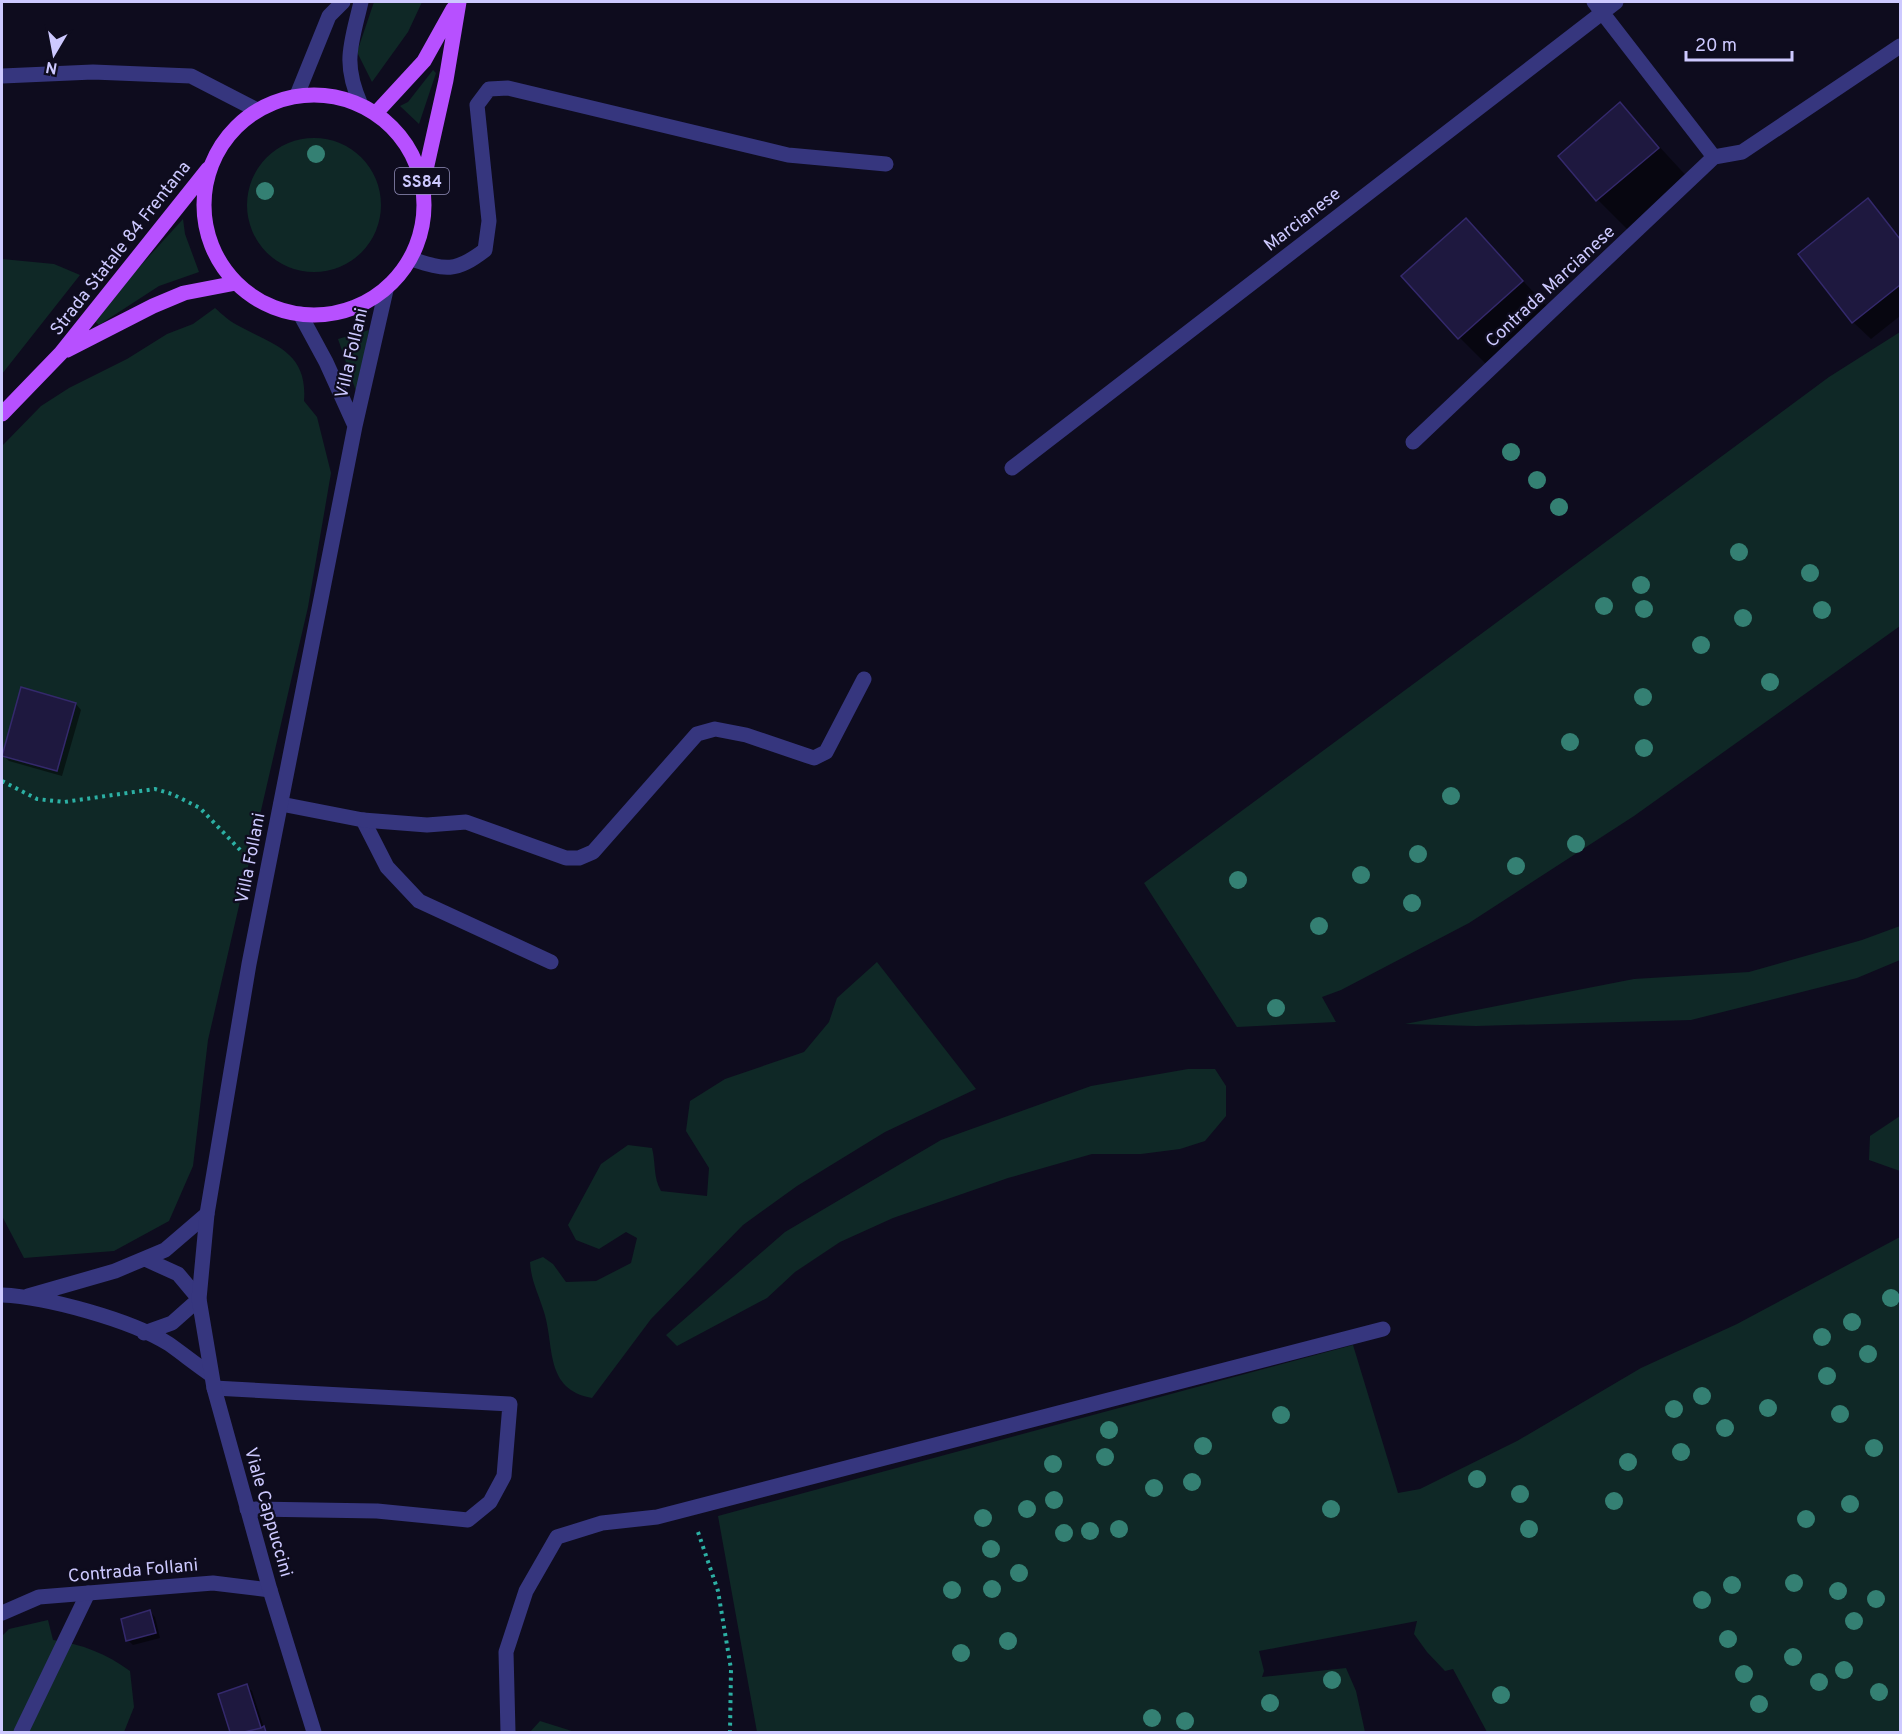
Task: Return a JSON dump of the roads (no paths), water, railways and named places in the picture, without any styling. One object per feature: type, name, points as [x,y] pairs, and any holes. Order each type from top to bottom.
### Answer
[{"type":"main road","name":"SS84","points":[[376,113],[424,61],[458,2]]},
{"type":"main road","name":"SS84","points":[[423,183],[446,80],[458,2]]},
{"type":"main road","name":"SS84","points":[[297,95],[329,95],[361,105],[376,113],[398,132],[414,155],[423,183],[425,209],[421,235],[411,259],[386,290],[360,306],[330,314],[300,314],[265,304],[236,283],[217,258],[206,229],[203,198],[209,167],[228,134],[257,110],[276,100],[297,95]]},
{"type":"main road","name":"Strada Statale 84 Frentana","points":[[2,414],[61,353],[209,167]]},
{"type":"main road","name":"Strada Statale 84 Frentana","points":[[61,353],[153,306],[184,293],[236,283]]},
{"type":"street","points":[[297,95],[329,16],[343,2]]},
{"type":"street","points":[[361,2],[348,53],[351,81],[361,105]]},
{"type":"street","name":"Marcianese","points":[[1012,468],[1599,7],[1616,2]]},
{"type":"street","points":[[1599,7],[1714,157],[1742,152],[1900,46]]},
{"type":"street","points":[[2,76],[93,72],[191,76],[257,110]]},
{"type":"street","points":[[411,259],[437,267],[464,267],[485,250],[489,221],[477,105],[489,89],[508,88],[788,155],[886,164]]},
{"type":"street","name":"Contrada Marcianese","points":[[1413,442],[1714,157]]},
{"type":"street","name":"Villa Follani","points":[[199,1299],[207,1214],[269,867],[355,426],[386,290]]},
{"type":"street","name":"Villa Follani","points":[[300,314],[326,362],[355,426]]},
{"type":"street","points":[[281,804],[363,820],[427,825],[466,822],[566,858],[579,858],[593,852],[698,734],[715,729],[746,735],[814,758],[826,752],[864,679]]},
{"type":"street","points":[[363,820],[387,867],[419,901],[551,962]]},
{"type":"street","points":[[28,1296],[115,1271],[165,1250],[207,1214]]},
{"type":"street","points":[[144,1333],[172,1323],[199,1299],[178,1274],[145,1258]]},
{"type":"street","points":[[2,1295],[28,1296],[106,1318],[144,1333],[168,1343],[212,1381],[510,1404],[504,1476],[490,1502],[468,1520],[377,1511],[248,1509]]},
{"type":"street","name":"Viale Cappuccini","points":[[199,1299],[212,1381],[270,1590],[314,1732]]},
{"type":"street","points":[[508,1732],[506,1652],[526,1591],[557,1537],[602,1523],[657,1517],[690,1509],[1383,1329]]},
{"type":"street","name":"Contrada Follani","points":[[2,1613],[39,1597],[213,1583],[270,1590]]},
{"type":"street","points":[[21,1732],[88,1593]]}]
